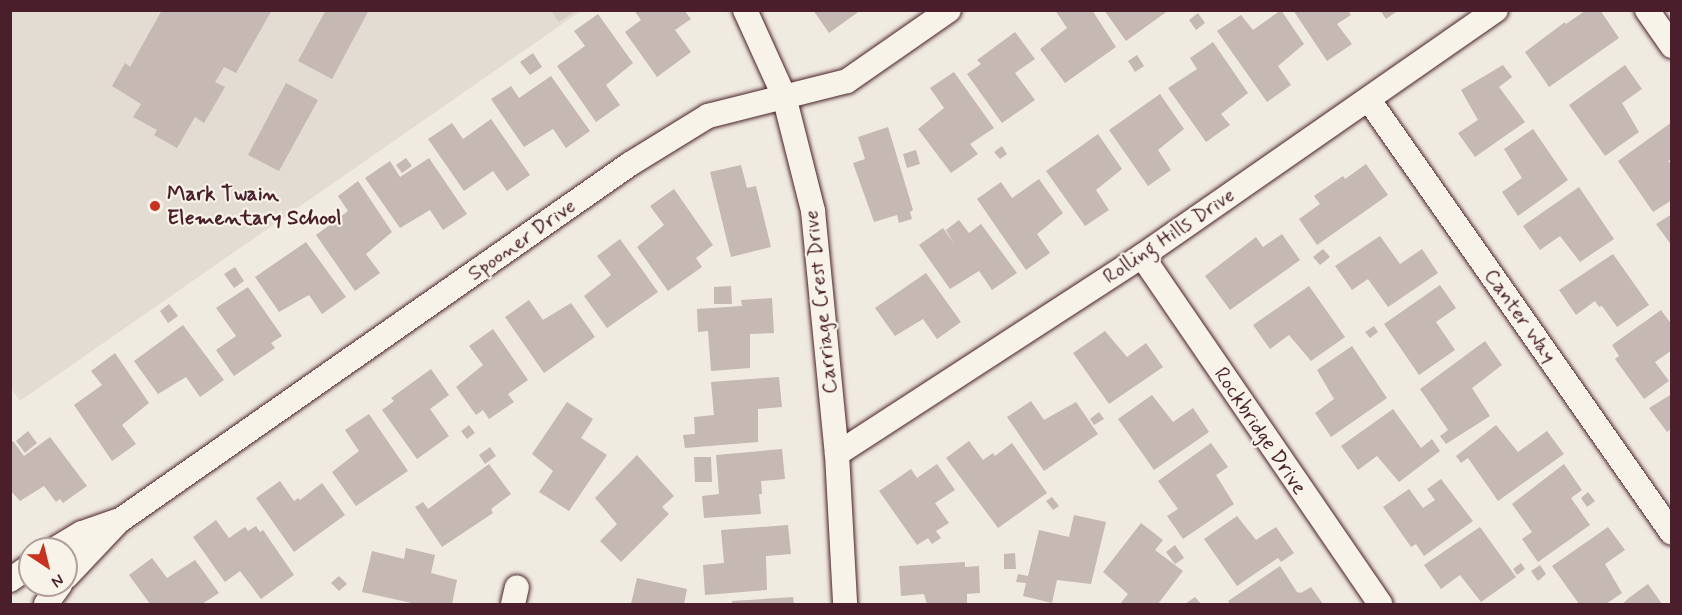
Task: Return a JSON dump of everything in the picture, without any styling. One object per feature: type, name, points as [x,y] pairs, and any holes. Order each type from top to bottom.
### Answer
[{"type":"street","name":"Carriage Crest Drive","points":[[745,10],[784,96],[813,211],[837,454],[845,604]]},
{"type":"street","name":"Spooner Drive","points":[[78,564],[119,521],[630,164],[708,116],[847,81],[949,10]]},
{"type":"street","name":"Rolling Hills Drive","points":[[837,454],[1142,256],[1496,10]]},
{"type":"street","points":[[1647,10],[1671,46]]},
{"type":"street","name":"Canter Way","points":[[1369,100],[1671,533]]},
{"type":"street","name":"Rockbridge Drive","points":[[1142,256],[1380,604]]},
{"type":"street","name":"Spooner Drive","points":[[75,537],[119,521]]},
{"type":"shaded area","name":"Mark Twain Elementary School","points":[[10,11],[581,11],[20,401],[10,387]]},
{"type":"shaded area","points":[[551,11],[576,11],[559,22]]},
{"type":"building","points":[[162,10],[272,10],[236,73],[224,67],[215,82],[225,87],[204,123],[195,117],[177,148],[154,135],[157,130],[133,117],[141,104],[112,86],[125,63],[130,67]]},
{"type":"building","points":[[326,10],[369,10],[332,79],[298,61]]},
{"type":"building","points":[[634,10],[684,10],[691,19],[675,30],[691,52],[657,77],[625,32],[641,20]]},
{"type":"building","points":[[813,10],[861,10],[829,33]]},
{"type":"building","points":[[1055,10],[1092,10],[1116,47],[1065,83],[1040,49],[1067,28]]},
{"type":"building","points":[[1104,10],[1169,10],[1126,41]]},
{"type":"building","points":[[1281,10],[1304,44],[1278,66],[1291,85],[1267,102],[1217,31],[1241,15],[1253,30]]},
{"type":"building","points":[[1293,10],[1353,10],[1349,13],[1351,15],[1337,24],[1352,44],[1327,61]]},
{"type":"building","points":[[1380,10],[1399,10],[1386,19]]},
{"type":"building","points":[[1586,10],[1600,10],[1619,38],[1549,87],[1525,52],[1565,22],[1566,24]]},
{"type":"building","points":[[1198,13],[1205,23],[1196,30],[1189,20]]},
{"type":"building","points":[[598,14],[633,63],[606,85],[620,105],[596,122],[557,66],[585,46],[574,31]]},
{"type":"building","points":[[1015,32],[1035,59],[1015,73],[1035,100],[1002,123],[967,74],[981,64],[977,60]]},
{"type":"building","points":[[1213,42],[1248,93],[1221,114],[1230,125],[1206,142],[1168,88],[1197,69],[1190,58]]},
{"type":"building","points":[[533,53],[542,67],[530,75],[520,62]]},
{"type":"building","points":[[1137,55],[1144,66],[1135,72],[1128,61]]},
{"type":"building","points":[[1503,65],[1512,77],[1499,87],[1525,122],[1475,157],[1458,133],[1478,120],[1461,90]]},
{"type":"building","points":[[1625,65],[1642,89],[1622,103],[1639,132],[1605,156],[1569,105]]},
{"type":"building","points":[[954,72],[994,128],[970,144],[978,154],[951,173],[918,129],[944,108],[930,88]]},
{"type":"building","points":[[551,76],[590,131],[566,148],[553,129],[524,147],[491,99],[511,86],[519,98]]},
{"type":"building","points":[[286,83],[318,100],[279,171],[248,155]]},
{"type":"building","points":[[1160,94],[1184,129],[1158,150],[1171,170],[1148,186],[1109,130]]},
{"type":"building","points":[[491,119],[530,175],[507,191],[493,171],[464,191],[428,139],[452,123],[463,139]]},
{"type":"building","points":[[1672,122],[1672,159],[1668,161],[1672,165],[1672,200],[1653,212],[1618,161]]},
{"type":"building","points":[[888,127],[913,210],[910,212],[912,219],[899,223],[897,215],[874,222],[853,163],[865,159],[858,137]]},
{"type":"building","points":[[1533,129],[1568,180],[1518,216],[1502,192],[1522,178],[1504,149]]},
{"type":"building","points":[[1098,134],[1122,169],[1096,190],[1109,210],[1085,226],[1046,171]]},
{"type":"building","points":[[1002,146],[1007,154],[1000,159],[994,152]]},
{"type":"building","points":[[916,150],[920,164],[907,168],[903,154]]},
{"type":"building","points":[[406,158],[412,166],[402,173],[396,165]]},
{"type":"building","points":[[429,158],[467,214],[443,230],[430,210],[400,228],[365,178],[390,161],[400,177]]},
{"type":"building","points":[[1366,164],[1388,195],[1317,245],[1299,219],[1320,204],[1314,196],[1343,176],[1345,179]]},
{"type":"building","points":[[741,165],[747,188],[756,186],[771,247],[731,257],[710,172]]},
{"type":"building","points":[[1039,179],[1063,213],[1037,234],[1050,253],[1026,270],[977,199],[1001,182],[1012,198]]},
{"type":"building","points":[[358,181],[392,232],[366,254],[380,273],[355,291],[316,235],[348,211],[338,196]]},
{"type":"building","points":[[1579,187],[1614,239],[1580,262],[1560,236],[1540,250],[1523,226]]},
{"type":"building","points":[[674,189],[713,245],[696,258],[702,267],[668,291],[637,247],[664,225],[650,206]]},
{"type":"building","points":[[1672,214],[1672,246],[1656,224]]},
{"type":"building","points":[[959,220],[969,233],[981,224],[1017,273],[992,290],[979,271],[950,289],[919,245],[943,228],[954,243],[946,230]]},
{"type":"building","points":[[1282,234],[1300,260],[1230,310],[1205,276],[1256,237],[1263,247]]},
{"type":"building","points":[[1380,236],[1400,264],[1422,249],[1438,273],[1388,307],[1368,279],[1352,290],[1335,266]]},
{"type":"building","points":[[620,239],[658,292],[607,328],[584,296],[611,275],[597,256]]},
{"type":"building","points":[[306,242],[346,297],[322,314],[309,295],[279,312],[255,277]]},
{"type":"building","points":[[1323,249],[1330,257],[1320,265],[1313,257]]},
{"type":"building","points":[[1613,254],[1649,305],[1617,327],[1602,306],[1599,307],[1595,301],[1576,315],[1559,290]]},
{"type":"building","points":[[235,267],[244,281],[234,288],[224,274]]},
{"type":"building","points":[[926,273],[961,322],[937,339],[923,319],[895,336],[875,308]]},
{"type":"building","points":[[1440,285],[1456,308],[1436,322],[1455,350],[1419,375],[1384,324]]},
{"type":"building","points":[[731,286],[732,304],[714,304],[714,287]]},
{"type":"building","points":[[1309,286],[1345,337],[1311,361],[1289,335],[1270,349],[1253,325]]},
{"type":"building","points":[[248,287],[282,336],[271,343],[275,348],[234,376],[216,350],[236,336],[216,308]]},
{"type":"building","points":[[772,298],[774,333],[750,334],[750,368],[711,371],[708,331],[698,332],[697,309],[742,306],[741,300]]},
{"type":"building","points":[[529,300],[543,320],[571,303],[595,337],[544,373],[505,317]]},
{"type":"building","points":[[169,304],[178,316],[168,323],[160,311]]},
{"type":"building","points":[[1661,310],[1672,325],[1672,350],[1655,362],[1669,381],[1644,399],[1615,359],[1619,356],[1612,345]]},
{"type":"building","points":[[183,325],[224,380],[200,397],[186,377],[158,394],[134,361]]},
{"type":"building","points":[[1374,326],[1378,332],[1370,338],[1365,332]]},
{"type":"building","points":[[493,329],[528,380],[508,394],[514,402],[489,419],[483,410],[476,415],[456,387],[483,365],[469,346]]},
{"type":"building","points":[[1105,331],[1127,357],[1146,343],[1163,367],[1109,404],[1073,353]]},
{"type":"building","points":[[1485,341],[1502,365],[1472,388],[1490,416],[1446,444],[1440,436],[1448,430],[1420,389]]},
{"type":"building","points":[[1352,346],[1387,398],[1331,437],[1315,413],[1334,399],[1317,370]]},
{"type":"building","points":[[115,353],[149,403],[122,425],[136,444],[112,461],[74,405],[102,385],[91,371]]},
{"type":"building","points":[[431,369],[449,395],[430,409],[449,436],[417,459],[382,410],[394,401],[391,398]]},
{"type":"building","points":[[779,377],[782,407],[758,409],[758,442],[685,448],[683,435],[695,434],[694,417],[714,415],[711,382]]},
{"type":"building","points":[[1672,394],[1672,428],[1667,432],[1649,408]]},
{"type":"building","points":[[1152,395],[1173,422],[1193,408],[1209,432],[1154,470],[1118,419]]},
{"type":"building","points":[[1031,401],[1044,420],[1076,402],[1098,434],[1044,471],[1007,417]]},
{"type":"building","points":[[567,402],[593,419],[581,438],[607,455],[569,511],[539,492],[553,471],[532,454]]},
{"type":"building","points":[[1393,409],[1421,448],[1432,439],[1440,451],[1399,482],[1377,456],[1358,470],[1341,446]]},
{"type":"building","points":[[1099,412],[1104,419],[1094,425],[1090,419]]},
{"type":"building","points":[[369,414],[408,471],[356,506],[332,472],[359,451],[345,430]]},
{"type":"building","points":[[469,425],[475,433],[467,439],[461,431]]},
{"type":"building","points":[[1496,425],[1518,452],[1547,431],[1564,454],[1498,501],[1468,458],[1461,463],[1456,456]]},
{"type":"building","points":[[28,431],[37,443],[25,453],[16,441]]},
{"type":"building","points":[[50,437],[87,486],[63,503],[60,499],[56,502],[44,486],[20,501],[10,490],[10,442],[13,441],[24,456]]},
{"type":"building","points":[[969,441],[983,460],[993,453],[995,456],[1012,443],[1047,493],[998,528],[946,458]]},
{"type":"building","points":[[1211,443],[1228,467],[1216,475],[1234,504],[1183,539],[1167,516],[1178,509],[1158,481]]},
{"type":"building","points":[[490,447],[496,456],[485,464],[479,455]]},
{"type":"building","points":[[782,449],[785,479],[761,481],[762,494],[759,494],[761,514],[704,518],[702,496],[719,494],[716,455]]},
{"type":"building","points":[[637,455],[674,496],[662,507],[669,514],[621,562],[600,541],[617,524],[595,498]]},
{"type":"building","points":[[694,457],[711,457],[712,482],[695,482]]},
{"type":"building","points":[[489,464],[511,494],[491,509],[493,513],[442,547],[415,507],[423,502],[428,509]]},
{"type":"building","points":[[937,464],[955,490],[935,503],[949,523],[936,531],[941,538],[932,544],[928,538],[917,545],[879,491],[911,469],[917,478]]},
{"type":"building","points":[[1564,464],[1582,490],[1571,498],[1590,525],[1538,562],[1522,539],[1532,532],[1512,504]]},
{"type":"building","points":[[1441,479],[1473,521],[1424,556],[1416,544],[1411,547],[1383,507],[1409,489],[1423,508],[1435,500],[1427,489]]},
{"type":"building","points":[[280,481],[294,501],[298,498],[300,500],[322,483],[345,515],[294,552],[256,498]]},
{"type":"building","points":[[1588,492],[1595,501],[1587,507],[1581,498]]},
{"type":"building","points":[[1052,497],[1059,506],[1053,510],[1046,501]]},
{"type":"building","points":[[1074,515],[1106,522],[1091,584],[1057,580],[1052,603],[1023,596],[1026,583],[1016,582],[1018,574],[1028,576],[1039,530],[1069,537]]},
{"type":"building","points":[[1237,516],[1256,540],[1276,527],[1294,553],[1281,562],[1278,558],[1237,586],[1204,539]]},
{"type":"building","points":[[216,520],[229,538],[245,527],[248,531],[256,526],[260,532],[263,530],[294,575],[261,599],[240,571],[225,582],[193,537]]},
{"type":"building","points":[[1141,523],[1163,540],[1155,550],[1183,571],[1158,604],[1120,604],[1128,594],[1103,572]]},
{"type":"building","points":[[788,525],[791,554],[766,556],[767,590],[705,595],[703,565],[724,563],[721,530]]},
{"type":"building","points":[[1480,527],[1516,577],[1481,602],[1460,575],[1441,589],[1424,565]]},
{"type":"building","points":[[1608,527],[1625,550],[1605,564],[1622,593],[1606,604],[1579,604],[1552,566]]},
{"type":"building","points":[[1175,545],[1184,558],[1175,564],[1166,552]]},
{"type":"building","points":[[406,548],[435,555],[431,573],[457,580],[452,604],[416,604],[362,592],[372,551],[404,559]]},
{"type":"building","points":[[1015,553],[1016,569],[1004,569],[1004,554]]},
{"type":"building","points":[[152,558],[167,578],[195,560],[219,593],[202,604],[150,604],[129,575]]},
{"type":"building","points":[[965,562],[965,567],[979,566],[980,593],[967,594],[967,604],[927,604],[924,594],[901,596],[899,566]]},
{"type":"building","points":[[1521,563],[1525,569],[1517,575],[1513,569]]},
{"type":"building","points":[[1540,565],[1546,574],[1538,581],[1531,571]]},
{"type":"building","points":[[1280,566],[1297,592],[1301,593],[1311,587],[1323,604],[1230,604],[1228,601]]},
{"type":"building","points":[[339,576],[347,584],[339,591],[331,583]]},
{"type":"building","points":[[637,578],[687,589],[684,604],[631,604]]},
{"type":"building","points":[[1648,584],[1662,604],[1622,604],[1630,597]]},
{"type":"building","points":[[793,597],[794,604],[732,604],[732,601]]},
{"type":"building","points":[[1195,597],[1201,604],[1185,604]]},
{"type":"place","name":"Mark Twain Elementary School","points":[[155,206]]}]
